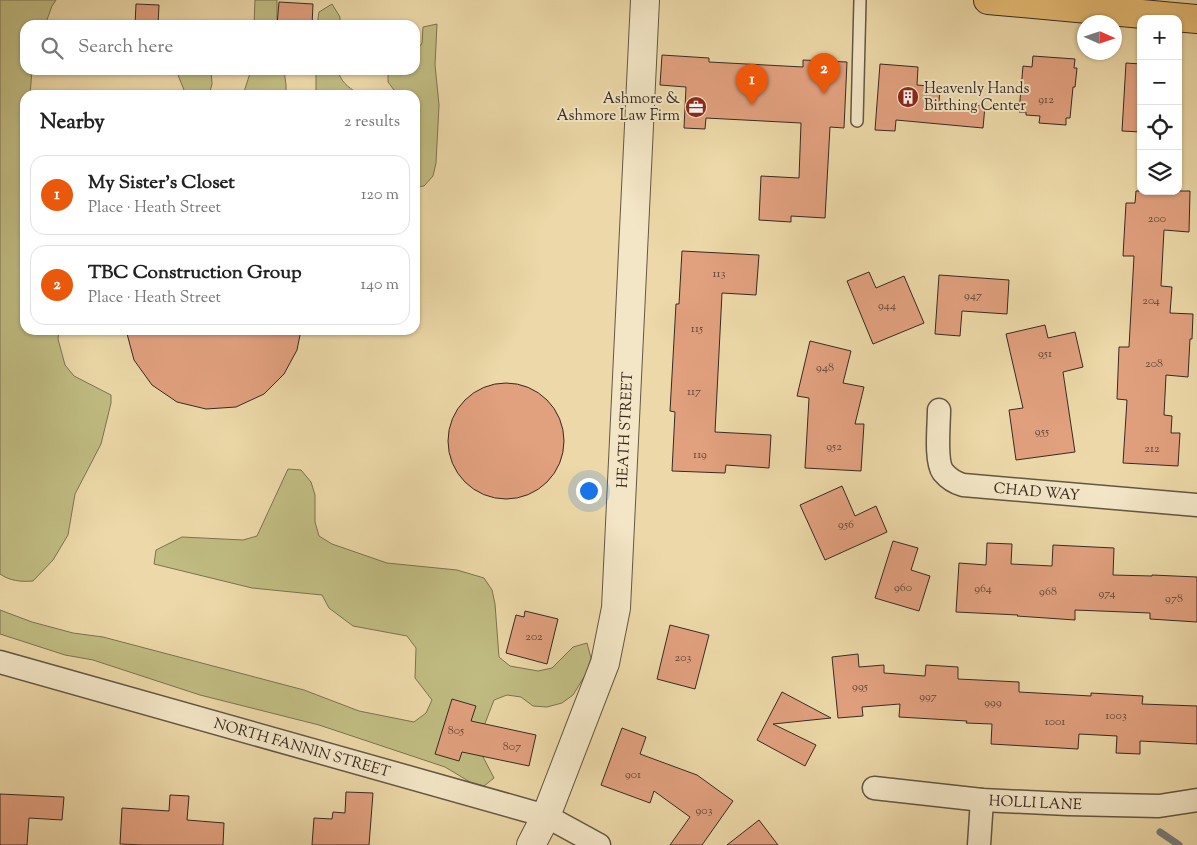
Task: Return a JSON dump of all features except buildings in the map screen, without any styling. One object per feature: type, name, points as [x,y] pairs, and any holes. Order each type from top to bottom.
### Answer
[{"type":"main road","points":[[988,0],[1053,3],[1197,19]]},
{"type":"street","name":"HEATH STREET","points":[[531,845],[546,816],[604,663],[616,608],[645,0]]},
{"type":"street","name":"CHAD WAY","points":[[939,410],[938,456],[942,471],[956,483],[1197,505]]},
{"type":"street","name":"NORTH FANNIN STREET","points":[[0,662],[546,816],[599,845]]},
{"type":"street","name":"HOLLI LANE","points":[[874,788],[982,800],[1068,804],[1159,806],[1197,800]]},
{"type":"street","points":[[979,845],[982,800]]},
{"type":"lane","points":[[857,121],[860,0]]},
{"type":"shaded area","points":[[0,0],[56,0],[47,20],[20,20],[20,75],[32,75],[30,90],[20,90],[20,335],[58,335],[65,365],[74,376],[111,395],[111,403],[101,444],[75,494],[68,535],[53,560],[33,581],[12,580],[0,574]]},
{"type":"shaded area","points":[[255,0],[277,0],[277,20],[254,20]]},
{"type":"shaded area","points":[[332,4],[340,20],[318,20],[319,12]]},
{"type":"shaded area","points":[[437,24],[435,65],[439,105],[436,163],[433,176],[424,186],[420,186],[420,90],[394,90],[388,82],[388,75],[420,75],[420,46],[422,43],[423,27]]},
{"type":"shaded area","points":[[178,75],[211,75],[210,90],[184,90]]},
{"type":"shaded area","points":[[249,75],[285,75],[286,90],[245,90]]},
{"type":"shaded area","points":[[316,75],[340,75],[353,90],[316,90]]},
{"type":"shaded area","points":[[288,469],[301,470],[311,482],[315,495],[315,522],[319,536],[332,544],[387,563],[457,570],[484,578],[492,590],[495,604],[499,657],[510,666],[538,671],[552,668],[573,647],[587,643],[591,658],[587,672],[573,695],[562,703],[547,707],[533,706],[521,697],[507,695],[494,700],[479,739],[481,753],[494,778],[484,786],[470,782],[445,767],[319,725],[200,695],[93,660],[65,655],[0,634],[0,610],[32,622],[73,633],[103,637],[304,690],[359,711],[414,722],[426,713],[432,700],[415,678],[416,648],[407,636],[353,626],[329,608],[322,595],[252,588],[154,564],[156,550],[182,537],[243,540],[257,536]]},
{"type":"waterway","points":[[1160,832],[1179,845]]},
{"type":"place","name":"TBC Construction Group","points":[[824,94]]},
{"type":"place","name":"Heavenly Hands Birthing Center","points":[[908,97]]},
{"type":"place","name":"My Sister's Closet","points":[[752,105]]},
{"type":"place","name":"Ashmore & Ashmore Law Firm","points":[[696,107]]}]
